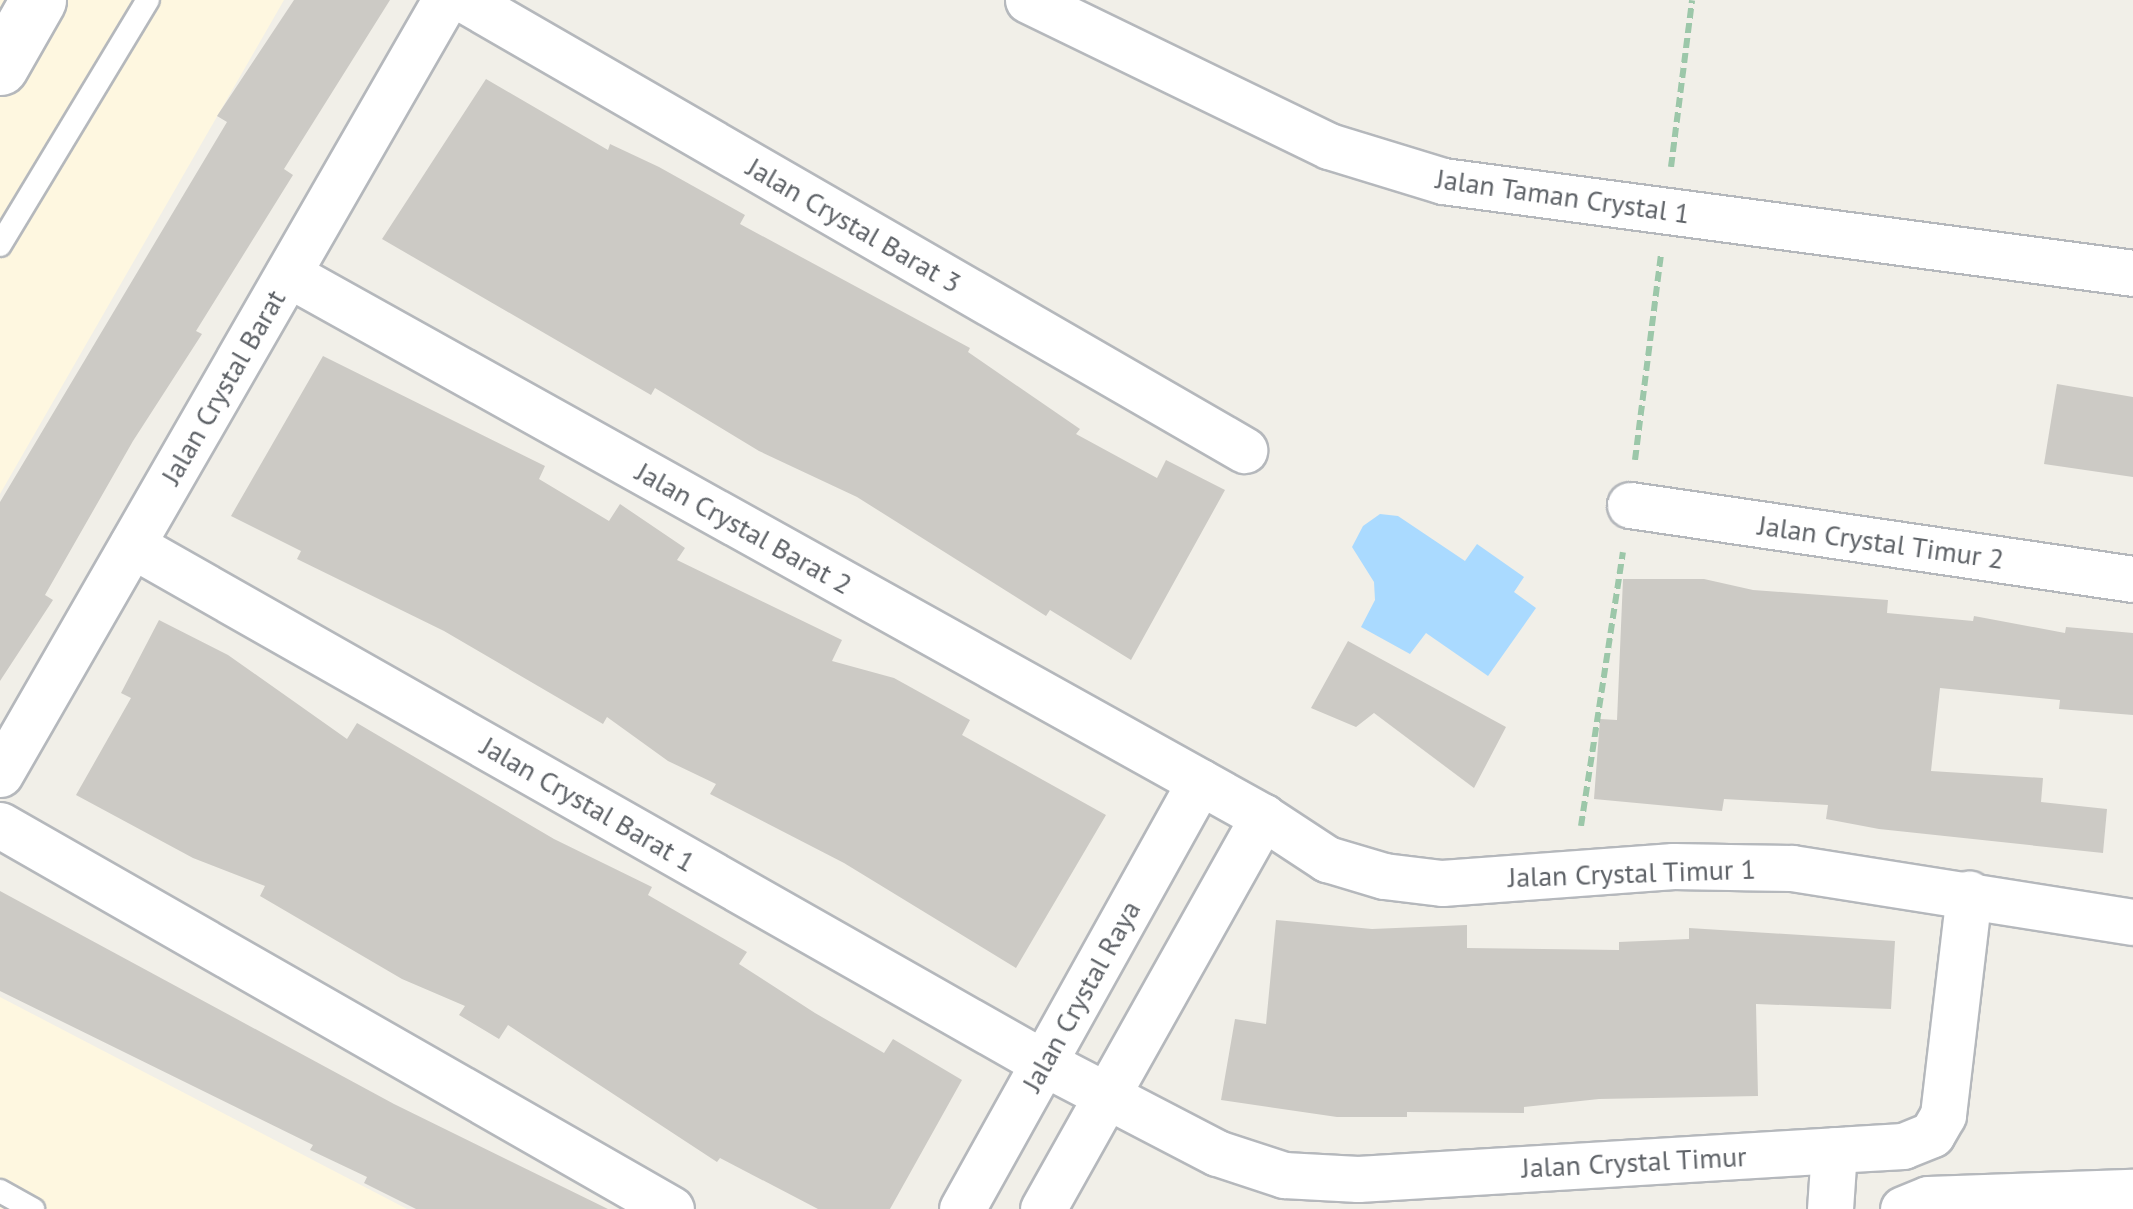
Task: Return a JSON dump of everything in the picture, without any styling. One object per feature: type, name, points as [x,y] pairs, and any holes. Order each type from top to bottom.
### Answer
[{"type":"street","points":[[0,67],[38,0]]},
{"type":"street","name":"Jalan Crystal Barat","points":[[0,774],[446,0]]},
{"type":"street","name":"Jalan Crystal Barat 3","points":[[465,0],[1244,450]]},
{"type":"street","name":"Jalan Taman Crystal 1","points":[[1028,0],[1329,146],[1443,182],[2133,273]]},
{"type":"street","name":"Jalan Crystal Barat 2","points":[[288,274],[1263,817]]},
{"type":"street","name":"Jalan Crystal Timur 2","points":[[1630,506],[2133,580]]},
{"type":"street","name":"Jalan Crystal Barat 1","points":[[132,545],[1044,1063],[1107,1095]]},
{"type":"street","name":"Jalan Crystal Raya","points":[[962,1209],[1200,782]]},
{"type":"street","points":[[1043,1209],[1263,817]]},
{"type":"street","name":"Jalan Crystal Timur 1","points":[[1263,817],[1327,859],[1384,876],[1442,882],[1672,866],[1792,868],[2133,922]]},
{"type":"street","points":[[0,824],[671,1209]]},
{"type":"street","name":"Jalan Crystal Timur","points":[[1107,1095],[1217,1153],[1284,1174],[1358,1178],[1904,1146],[1932,1134],[1943,1115],[1969,894]]},
{"type":"street","points":[[1830,1209],[1834,1150]]},
{"type":"street","points":[[1903,1209],[1928,1199],[2133,1192]]},
{"type":"lane","points":[[0,245],[148,0]]},
{"type":"lane","points":[[0,1191],[33,1209]]},
{"type":"path","points":[[1574,873],[1630,506],[1692,0]]},
{"type":"shaded area","points":[[0,0],[284,0],[0,494]]},
{"type":"shaded area","points":[[0,997],[407,1209],[0,1209]]},
{"type":"water","points":[[1380,514],[1398,516],[1465,561],[1477,544],[1524,577],[1514,592],[1536,608],[1488,676],[1426,633],[1410,654],[1361,627],[1375,600],[1374,582],[1352,547],[1363,526]]},
{"type":"building","points":[[294,0],[390,0],[284,169],[293,175],[196,331],[202,334],[133,441],[45,595],[53,600],[0,681],[0,502],[227,122],[217,116]]},
{"type":"building","points":[[486,79],[608,150],[610,144],[659,167],[745,215],[740,224],[970,348],[968,352],[1080,429],[1076,434],[1157,478],[1166,460],[1225,490],[1131,660],[1050,610],[1046,616],[857,497],[759,451],[655,388],[651,395],[382,239]]},
{"type":"building","points":[[323,356],[545,466],[539,479],[609,521],[620,504],[685,548],[677,560],[842,640],[832,661],[894,678],[970,720],[962,735],[1106,815],[1016,968],[844,863],[710,794],[716,784],[668,761],[607,717],[603,724],[444,631],[297,559],[301,551],[231,516]]},
{"type":"building","points":[[2057,384],[2133,397],[2133,477],[2044,464]]},
{"type":"building","points":[[1623,579],[1704,579],[1753,590],[1888,600],[1887,613],[1973,621],[1974,616],[2065,633],[2066,627],[2133,633],[2133,715],[2059,709],[2060,700],[1940,688],[1931,771],[2043,778],[2041,802],[2107,809],[2103,853],[1879,829],[1826,819],[1828,805],[1724,799],[1722,811],[1594,799],[1600,719],[1617,720]]},
{"type":"building","points":[[159,620],[228,655],[347,739],[357,723],[554,839],[652,887],[648,895],[747,952],[739,964],[884,1053],[893,1039],[962,1080],[890,1209],[818,1209],[720,1158],[717,1162],[508,1025],[499,1039],[459,1015],[465,1006],[402,979],[260,896],[265,886],[193,858],[76,795],[131,698],[121,693]]},
{"type":"building","points":[[1348,641],[1506,727],[1474,788],[1374,713],[1356,727],[1311,708]]},
{"type":"building","points":[[0,891],[394,1104],[608,1209],[416,1209],[364,1183],[367,1177],[310,1150],[313,1145],[0,991]]},
{"type":"building","points":[[1276,920],[1372,929],[1467,925],[1467,948],[1619,950],[1619,942],[1689,939],[1689,928],[1895,941],[1891,1009],[1756,1004],[1758,1096],[1599,1099],[1524,1107],[1524,1113],[1407,1112],[1407,1117],[1337,1117],[1221,1100],[1235,1019],[1266,1024]]}]
